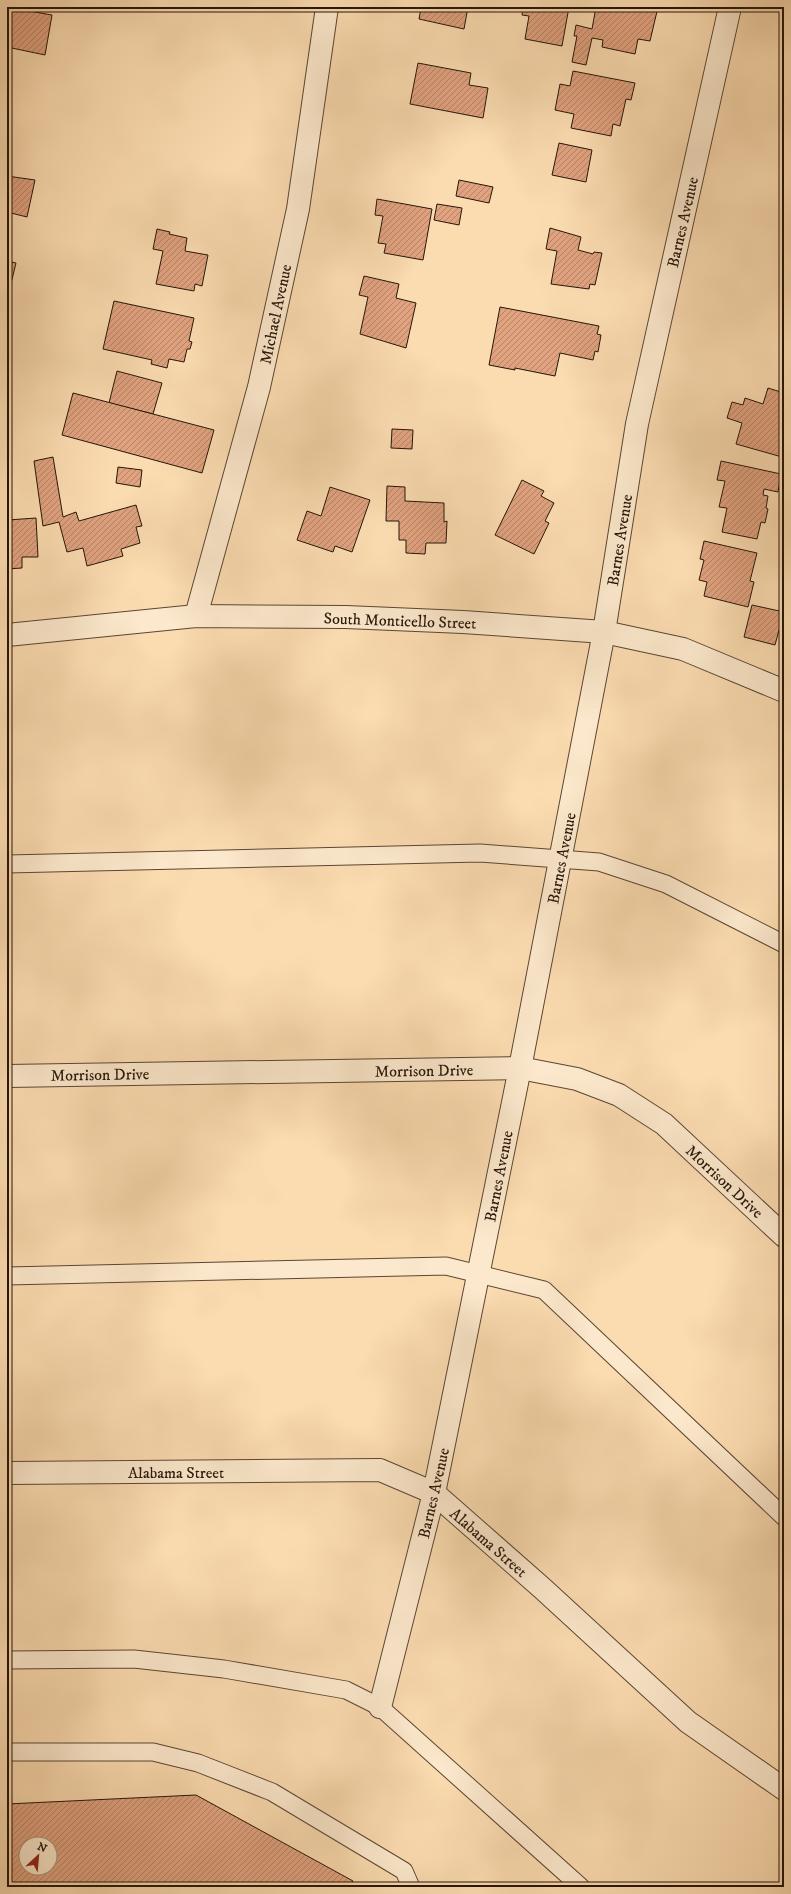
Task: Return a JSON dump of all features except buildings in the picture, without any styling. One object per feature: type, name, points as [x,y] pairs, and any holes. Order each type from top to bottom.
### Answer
[{"type":"street","name":"Michael Avenue","points":[[196,616],[259,386],[298,209],[327,7]]},
{"type":"street","name":"Barnes Avenue","points":[[380,1707],[434,1493],[561,859],[604,632],[637,424],[730,7]]},
{"type":"street","name":"South Monticello Street","points":[[7,635],[196,616],[346,617],[463,622],[604,632],[684,649],[784,691]]},
{"type":"street","name":"Morrison Drive","points":[[7,1076],[520,1068],[577,1078],[619,1095],[664,1124],[784,1236]]},
{"type":"street","name":"Alabama Street","points":[[7,1473],[380,1470],[434,1493],[548,1593],[688,1722],[784,1789]]},
{"type":"lane","points":[[7,864],[480,853],[599,862],[666,884],[784,944]]},
{"type":"lane","points":[[7,1276],[446,1266],[544,1290],[784,1517]]},
{"type":"lane","points":[[7,1660],[134,1659],[224,1669],[346,1690],[380,1707],[582,1887]]},
{"type":"lane","points":[[7,1752],[153,1752],[198,1763],[272,1792],[404,1871],[412,1887]]}]
